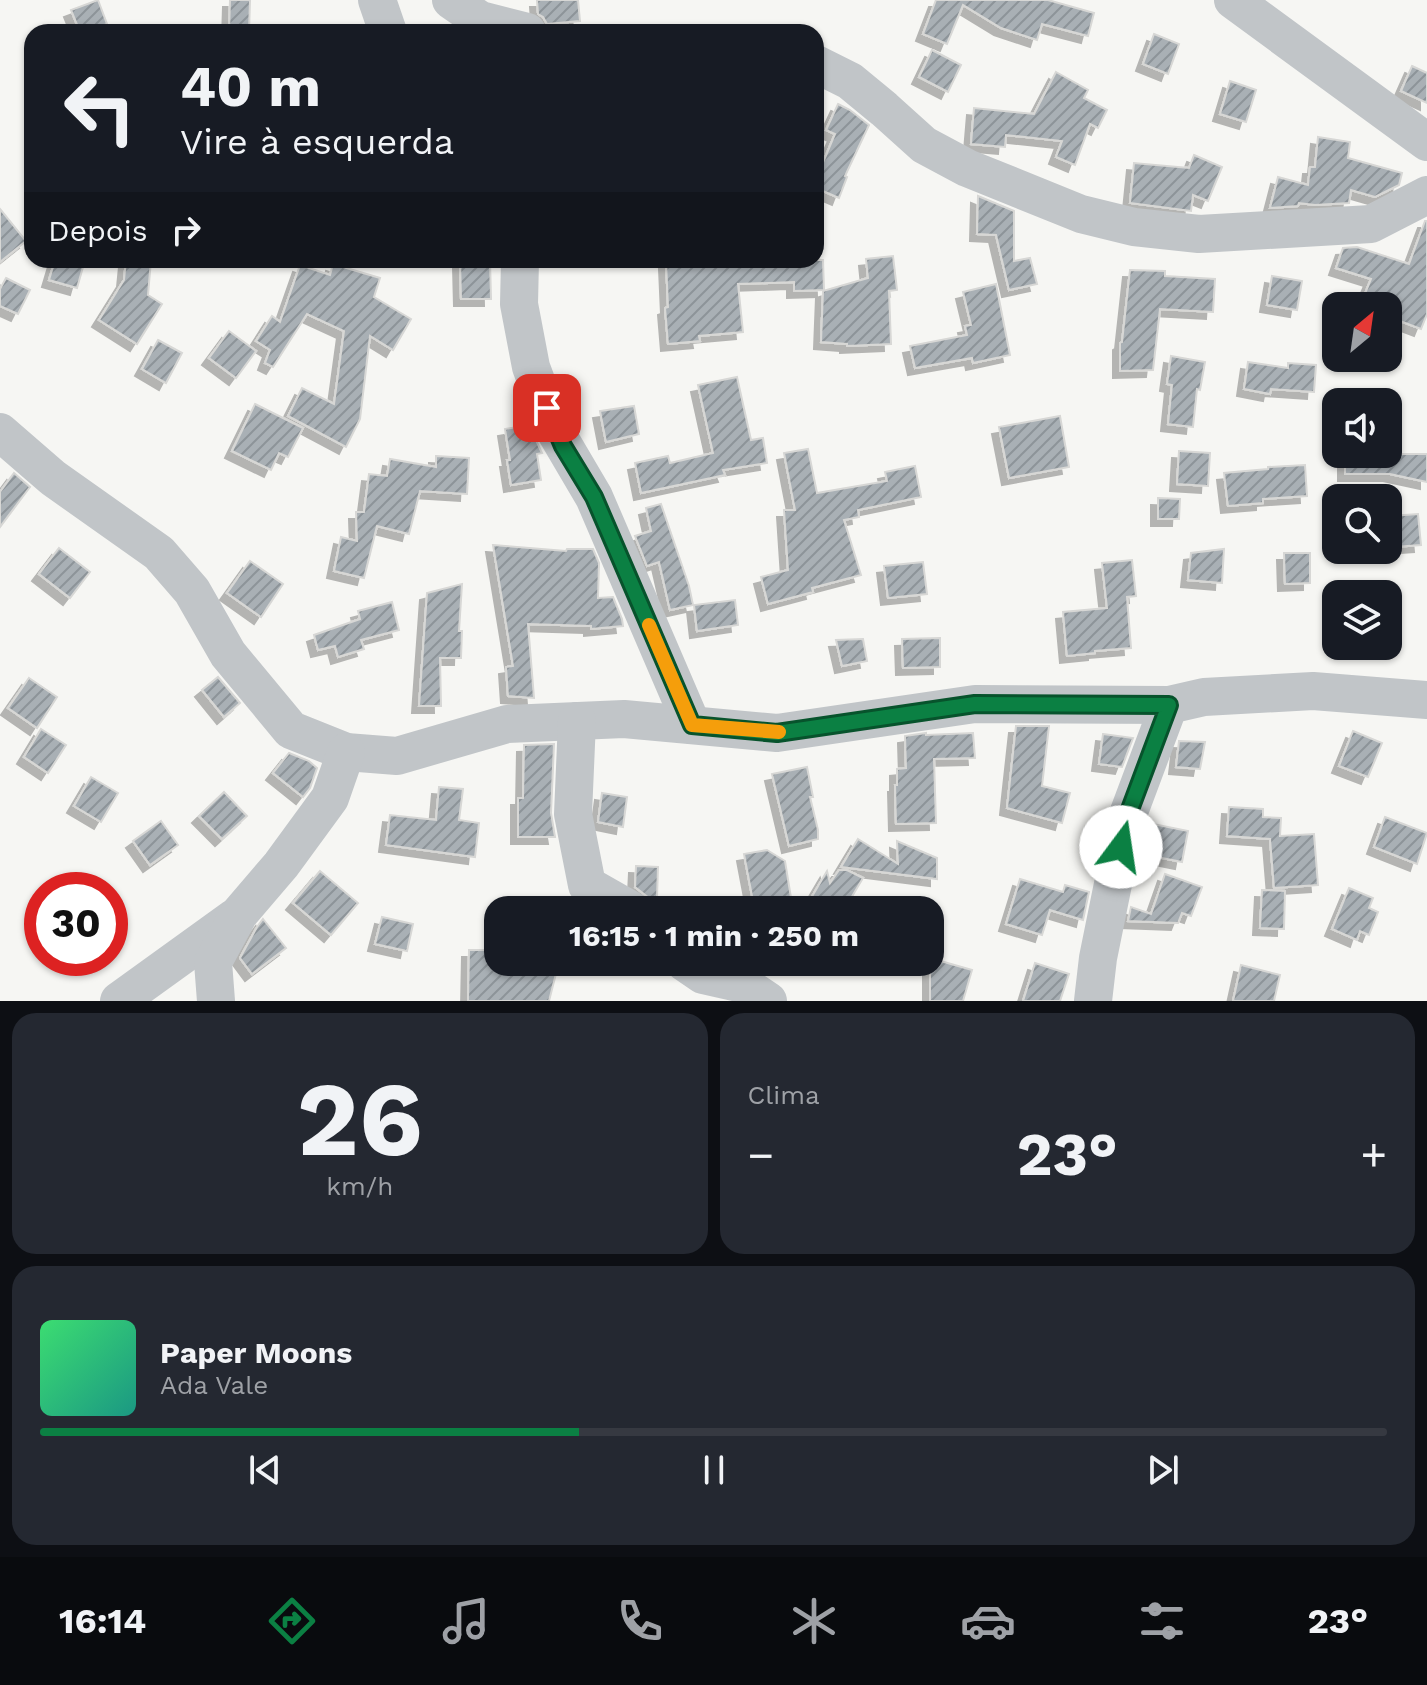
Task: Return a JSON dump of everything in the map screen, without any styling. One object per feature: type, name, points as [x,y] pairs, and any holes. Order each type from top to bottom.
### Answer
[{"type":"street","points":[[377,0],[385,24]]},
{"type":"street","points":[[451,0],[480,20],[496,24]]},
{"type":"street","points":[[1233,0],[1427,142]]},
{"type":"street","points":[[824,68],[850,81],[924,145],[967,168],[1081,214],[1134,227],[1199,234],[1371,224],[1427,195]]},
{"type":"street","points":[[520,268],[519,304],[531,367],[563,446],[594,497],[692,725]]},
{"type":"street","points":[[0,432],[53,478],[159,553],[192,591],[228,654],[291,730],[346,752],[397,756],[507,724],[624,719],[777,733],[975,704],[1169,705],[1204,697],[1313,691],[1427,700]]},
{"type":"street","points":[[1093,1001],[1098,958],[1126,820],[1169,705]]},
{"type":"street","points":[[577,721],[573,814],[587,885],[606,896]]},
{"type":"street","points":[[216,1001],[213,962],[239,914],[281,865],[330,798],[346,752]]},
{"type":"street","points":[[121,1001],[239,914]]},
{"type":"street","points":[[707,976],[743,984],[768,1001]]},
{"type":"building","points":[[98,0],[107,24],[77,24],[71,10]]},
{"type":"building","points":[[230,0],[250,0],[249,24],[229,24]]},
{"type":"building","points":[[537,0],[578,0],[580,21],[547,24],[538,14]]},
{"type":"building","points":[[936,0],[1048,0],[1094,13],[1088,36],[1042,24],[1037,40],[1001,28],[963,5],[947,44],[923,34]]},
{"type":"building","points":[[1154,34],[1179,44],[1168,74],[1143,64]]},
{"type":"building","points":[[932,50],[961,65],[948,92],[919,77]]},
{"type":"building","points":[[1412,66],[1427,73],[1427,103],[1401,91]]},
{"type":"building","points":[[1056,72],[1088,90],[1084,98],[1107,110],[1098,128],[1090,124],[1075,165],[1056,157],[1062,141],[1006,135],[1005,147],[971,144],[974,108],[1034,114]]},
{"type":"building","points":[[1230,81],[1256,90],[1246,122],[1220,114]]},
{"type":"building","points":[[838,104],[869,125],[845,176],[839,198],[824,191],[824,160],[835,134],[826,130]]},
{"type":"building","points":[[1318,137],[1350,142],[1348,158],[1402,173],[1399,185],[1375,197],[1351,190],[1349,203],[1299,203],[1298,206],[1270,208],[1278,177],[1308,185],[1310,167],[1315,167]]},
{"type":"building","points":[[1194,155],[1222,167],[1208,201],[1193,195],[1191,211],[1130,203],[1134,163],[1189,168]]},
{"type":"building","points":[[978,196],[1014,211],[1014,261],[1030,258],[1037,284],[1009,290],[996,235],[977,234]]},
{"type":"building","points":[[0,209],[24,243],[0,262]]},
{"type":"building","points":[[1427,221],[1427,314],[1421,329],[1402,322],[1402,292],[1366,292],[1371,279],[1336,268],[1343,248],[1357,247],[1409,264]]},
{"type":"building","points":[[893,256],[897,290],[889,291],[891,344],[847,346],[821,342],[823,291],[868,278],[866,259]]},
{"type":"building","points":[[53,268],[83,268],[77,288],[49,280]]},
{"type":"building","points":[[125,268],[150,268],[148,295],[162,304],[137,344],[99,320],[124,280]]},
{"type":"building","points":[[299,268],[330,275],[332,268],[346,268],[380,278],[374,297],[411,319],[393,350],[370,336],[360,419],[346,447],[288,416],[302,388],[334,404],[344,331],[307,314],[273,367],[265,363],[270,350],[256,341],[272,316],[280,322]]},
{"type":"building","points":[[460,268],[490,268],[491,299],[461,299]]},
{"type":"building","points":[[666,268],[823,268],[824,290],[794,291],[794,282],[738,284],[743,332],[699,336],[700,341],[668,344],[665,308],[668,307]]},
{"type":"building","points":[[1130,270],[1165,271],[1165,276],[1215,279],[1213,312],[1160,309],[1153,370],[1120,371],[1120,343]]},
{"type":"building","points":[[1272,276],[1302,281],[1297,310],[1267,305]]},
{"type":"building","points":[[6,278],[30,290],[18,314],[0,306],[0,289]]},
{"type":"building","points":[[996,284],[1010,355],[973,363],[972,358],[915,368],[910,346],[967,335],[965,326],[971,325],[963,292]]},
{"type":"building","points":[[229,331],[256,351],[236,378],[209,358]]},
{"type":"building","points":[[158,340],[182,353],[166,383],[142,369]]},
{"type":"building","points":[[1171,356],[1205,362],[1200,390],[1197,389],[1193,427],[1168,424],[1172,385],[1167,384]]},
{"type":"building","points":[[1248,362],[1288,368],[1288,363],[1316,365],[1314,392],[1271,389],[1270,394],[1244,389]]},
{"type":"building","points":[[737,377],[751,440],[763,438],[767,463],[723,470],[725,475],[641,493],[635,463],[668,456],[670,463],[713,453],[698,385]]},
{"type":"building","points":[[255,404],[303,428],[288,457],[279,453],[271,470],[232,451]]},
{"type":"building","points":[[634,406],[639,434],[606,442],[600,411]]},
{"type":"building","points":[[1060,416],[1069,467],[1009,478],[999,427]]},
{"type":"building","points":[[529,425],[542,453],[537,454],[541,480],[511,485],[505,429]]},
{"type":"building","points":[[808,449],[817,493],[887,481],[885,472],[915,466],[921,497],[858,510],[859,517],[844,520],[861,575],[768,604],[761,577],[788,570],[784,510],[795,510],[784,453]]},
{"type":"building","points":[[1179,451],[1210,453],[1208,486],[1177,484]]},
{"type":"building","points":[[1402,454],[1427,454],[1427,482],[1390,474],[1345,474],[1345,468],[1402,468]]},
{"type":"building","points":[[436,456],[469,458],[467,494],[420,491],[409,534],[377,526],[364,578],[334,571],[341,537],[357,541],[356,512],[364,512],[369,474],[387,476],[390,459],[436,467]]},
{"type":"building","points":[[1305,465],[1307,496],[1263,499],[1263,503],[1228,506],[1224,473]]},
{"type":"building","points":[[14,473],[30,487],[0,527],[0,492]]},
{"type":"building","points":[[1158,498],[1180,499],[1179,519],[1158,519]]},
{"type":"building","points":[[661,504],[693,605],[670,610],[659,562],[647,566],[635,536],[651,531],[646,508]]},
{"type":"building","points":[[1418,514],[1421,545],[1402,546],[1402,515]]},
{"type":"building","points":[[493,545],[566,551],[593,549],[599,563],[598,598],[613,597],[622,619],[623,626],[591,629],[591,626],[528,624],[534,698],[508,696],[506,667],[513,666]]},
{"type":"building","points":[[59,548],[90,572],[70,598],[39,574]]},
{"type":"building","points":[[1224,549],[1222,583],[1188,580],[1191,553]]},
{"type":"building","points":[[1284,553],[1310,553],[1310,583],[1285,584]]},
{"type":"building","points":[[1132,560],[1136,596],[1127,597],[1131,648],[1067,656],[1063,612],[1107,608],[1102,563]]},
{"type":"building","points":[[250,561],[283,584],[261,617],[227,593]]},
{"type":"building","points":[[923,562],[927,594],[888,598],[884,566]]},
{"type":"building","points":[[462,584],[461,658],[440,658],[441,706],[419,706],[427,593]]},
{"type":"building","points":[[735,600],[738,625],[697,631],[694,605]]},
{"type":"building","points":[[392,602],[399,630],[361,640],[364,649],[338,657],[335,646],[318,650],[314,635],[360,619],[358,611]]},
{"type":"building","points":[[940,638],[940,667],[903,668],[902,639]]},
{"type":"building","points":[[863,639],[867,661],[842,666],[836,640]]},
{"type":"building","points":[[218,677],[240,703],[224,717],[202,690]]},
{"type":"building","points":[[29,678],[57,697],[37,728],[8,708]]},
{"type":"building","points":[[1016,726],[1049,726],[1042,786],[1070,793],[1062,823],[1007,808]]},
{"type":"building","points":[[41,729],[66,745],[48,773],[24,757]]},
{"type":"building","points":[[1353,731],[1382,743],[1368,777],[1339,766]]},
{"type":"building","points":[[973,733],[975,758],[934,759],[936,823],[896,824],[895,785],[897,769],[906,768],[905,736]]},
{"type":"building","points":[[1103,734],[1133,738],[1122,767],[1099,764]]},
{"type":"building","points":[[1179,741],[1205,742],[1200,769],[1176,767]]},
{"type":"building","points":[[554,744],[551,813],[555,837],[518,837],[518,798],[523,798],[524,745]]},
{"type":"building","points":[[289,753],[317,768],[303,797],[273,773]]},
{"type":"building","points":[[807,767],[818,839],[789,846],[772,774]]},
{"type":"building","points":[[91,777],[118,793],[101,822],[74,806]]},
{"type":"building","points":[[439,787],[463,789],[459,820],[479,823],[475,857],[386,845],[390,815],[436,820]]},
{"type":"building","points":[[224,792],[247,816],[222,839],[199,816]]},
{"type":"building","points":[[602,793],[627,797],[623,827],[598,822]]},
{"type":"building","points":[[1229,807],[1263,809],[1263,817],[1281,818],[1280,836],[1314,834],[1318,885],[1274,888],[1270,839],[1227,836]]},
{"type":"building","points":[[1385,817],[1427,833],[1417,864],[1374,847]]},
{"type":"building","points":[[161,821],[178,845],[150,865],[133,841]]},
{"type":"building","points":[[1153,824],[1188,831],[1182,862],[1147,855]]},
{"type":"building","points":[[858,839],[898,864],[897,841],[937,858],[937,879],[841,867]]},
{"type":"building","points":[[767,850],[785,861],[791,896],[752,896],[744,854]]},
{"type":"building","points":[[636,866],[658,867],[657,896],[646,896],[635,887]]},
{"type":"building","points":[[839,870],[847,870],[863,878],[852,896],[812,896],[827,871],[830,883]]},
{"type":"building","points":[[320,871],[358,903],[331,935],[293,903]]},
{"type":"building","points":[[1165,874],[1202,887],[1191,916],[1182,913],[1178,923],[1128,921],[1131,907],[1151,914]]},
{"type":"building","points":[[1020,879],[1063,892],[1065,885],[1089,892],[1083,920],[1050,910],[1042,935],[1006,924]]},
{"type":"building","points":[[1349,888],[1373,898],[1369,908],[1378,912],[1369,935],[1360,931],[1357,940],[1332,929]]},
{"type":"building","points":[[1262,890],[1285,891],[1284,929],[1260,928]]},
{"type":"building","points":[[382,917],[413,924],[407,951],[375,944]]},
{"type":"building","points":[[263,919],[286,948],[252,974],[240,958]]},
{"type":"building","points":[[469,950],[484,950],[484,976],[555,976],[549,1001],[468,1001]]},
{"type":"building","points":[[944,962],[972,970],[963,1001],[930,1001],[930,976],[944,976]]},
{"type":"building","points":[[1035,963],[1069,974],[1060,1001],[1023,1001]]},
{"type":"building","points":[[1241,965],[1280,975],[1274,1001],[1233,1001]]},
{"type":"slow traffic","points":[[649,625],[692,725],[779,732]]},
{"type":"route","points":[[547,408],[554,429],[594,497],[692,725],[777,733],[975,704],[1169,705],[1126,820],[1121,847]]}]
